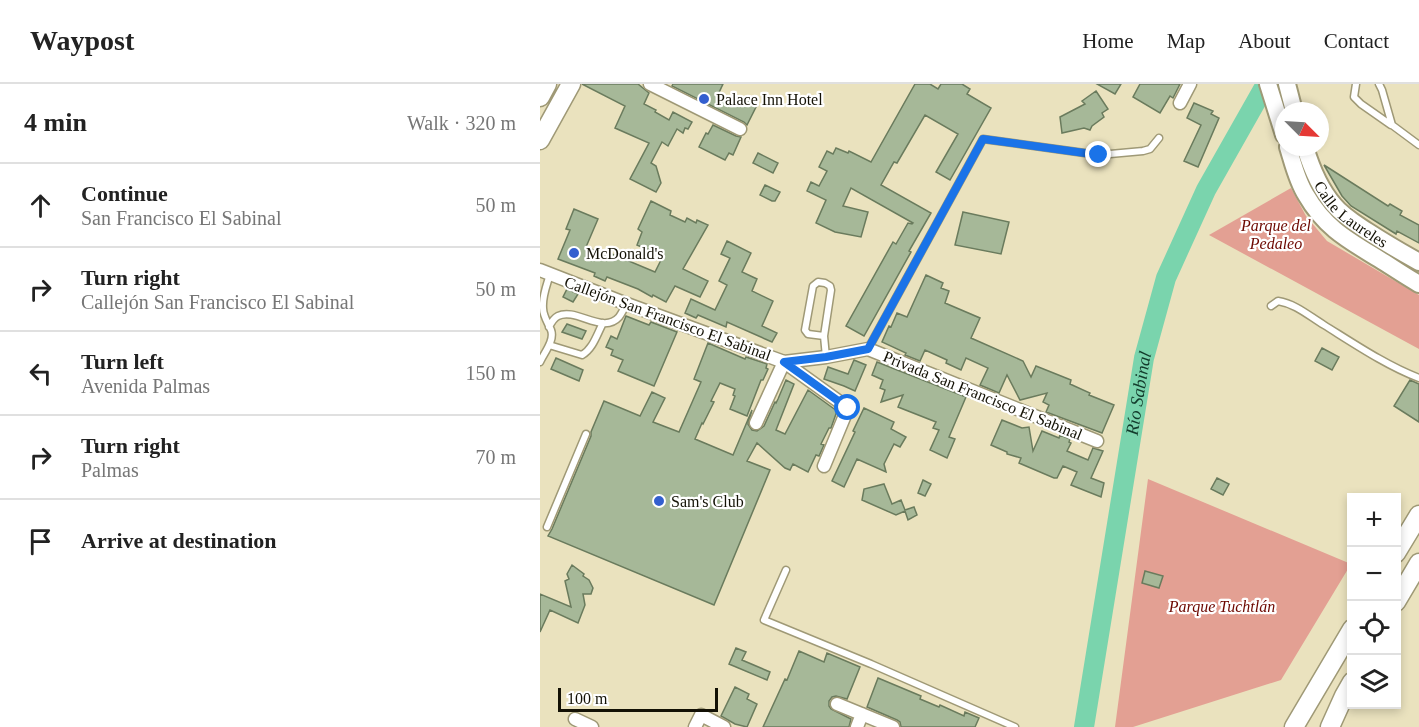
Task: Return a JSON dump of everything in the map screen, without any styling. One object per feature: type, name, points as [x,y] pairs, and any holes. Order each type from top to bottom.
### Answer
[{"type":"main road","points":[[540,97],[547,84]]},
{"type":"main road","points":[[540,140],[571,84]]},
{"type":"main road","points":[[1400,547],[1419,515]]},
{"type":"main road","points":[[1397,601],[1419,563]]},
{"type":"main road","points":[[1294,727],[1347,637]]},
{"type":"main road","points":[[1330,727],[1347,691]]},
{"type":"street","points":[[651,84],[740,129]]},
{"type":"street","points":[[1180,103],[1190,84]]},
{"type":"street","points":[[1268,84],[1275,107]]},
{"type":"street","points":[[1287,84],[1292,102]]},
{"type":"street","name":"Calle Laureles","points":[[1291,156],[1305,194],[1332,229],[1347,240],[1417,278]]},
{"type":"street","name":"Calle Laureles","points":[[1308,156],[1321,186],[1334,205],[1359,226],[1419,262]]},
{"type":"street","name":"Callejón San Francisco El Sabinal","points":[[545,272],[784,362],[868,349]]},
{"type":"street","name":"Privada San Francisco El Sabinal","points":[[868,349],[1097,441]]},
{"type":"street","points":[[756,423],[784,362],[848,408],[824,466]]},
{"type":"street","points":[[837,704],[893,727]]},
{"type":"street","points":[[857,727],[862,714]]},
{"type":"street","points":[[695,727],[701,715],[724,727]]},
{"type":"street","points":[[575,719],[592,727]]},
{"type":"lane","points":[[1356,84],[1354,97],[1360,104],[1419,146]]},
{"type":"lane","points":[[1379,84],[1392,125]]},
{"type":"lane","points":[[868,349],[983,139],[1099,155],[1143,152],[1150,149],[1159,138]]},
{"type":"lane","points":[[540,362],[552,337],[543,308],[545,272]]},
{"type":"lane","points":[[824,336],[808,334],[805,330],[813,286],[818,282],[830,286],[831,290],[824,336],[826,357]]},
{"type":"lane","points":[[1271,306],[1278,301],[1293,305],[1402,372],[1419,378]]},
{"type":"lane","points":[[549,327],[560,315],[570,315],[603,323],[613,322],[627,304]]},
{"type":"lane","points":[[549,345],[582,356],[590,349],[603,323]]},
{"type":"lane","points":[[547,527],[586,434]]},
{"type":"lane","points":[[786,570],[764,620],[1015,727]]},
{"type":"green space","name":"Parque del Pedaleo","points":[[1291,188],[1306,216],[1327,241],[1419,295],[1419,349],[1209,235]]},
{"type":"green space","name":"Parque Tuchtlán","points":[[1148,479],[1347,562],[1347,571],[1281,680],[1133,727],[1115,727]]},
{"type":"building","points":[[582,84],[638,84],[649,93],[644,104],[656,110],[655,112],[669,120],[673,112],[692,122],[683,133],[677,129],[668,146],[662,142],[651,163],[656,166],[661,183],[656,192],[630,179],[649,143],[615,128],[625,106]]},
{"type":"building","points":[[673,84],[723,84],[717,97],[733,105],[738,96],[757,105],[747,125],[672,86]]},
{"type":"building","points":[[915,84],[930,84],[938,89],[941,84],[962,84],[970,89],[967,94],[991,108],[950,180],[936,172],[958,134],[925,115],[897,163],[894,162],[881,185],[931,213],[864,336],[846,326],[893,242],[896,244],[908,223],[913,223],[851,188],[843,206],[868,212],[861,237],[835,232],[816,223],[826,200],[807,191],[811,182],[819,186],[827,171],[819,167],[827,151],[833,154],[836,148],[848,153],[849,151],[871,162]]},
{"type":"building","points":[[1097,84],[1121,84],[1115,94]]},
{"type":"building","points":[[1140,84],[1180,84],[1173,98],[1170,96],[1160,113],[1133,97]]},
{"type":"building","points":[[1096,91],[1108,109],[1102,113],[1104,117],[1090,130],[1084,128],[1062,133],[1060,117],[1085,104],[1082,101]]},
{"type":"building","points":[[1194,103],[1213,111],[1211,114],[1219,118],[1198,167],[1184,161],[1201,125],[1187,118]]},
{"type":"building","points":[[713,125],[741,137],[733,155],[729,153],[725,160],[699,147]]},
{"type":"building","points":[[758,153],[778,163],[773,173],[753,163]]},
{"type":"building","points":[[1324,165],[1388,206],[1390,204],[1402,211],[1400,215],[1419,225],[1419,243],[1397,231],[1396,234],[1351,206],[1342,196]]},
{"type":"building","points":[[765,185],[780,192],[775,201],[760,195]]},
{"type":"building","points":[[651,201],[671,211],[670,215],[685,222],[687,218],[696,223],[697,220],[708,225],[683,269],[708,281],[700,297],[675,286],[666,302],[607,277],[605,281],[594,276],[595,273],[558,259],[570,230],[566,229],[574,209],[598,219],[586,247],[604,254],[605,251],[655,272],[663,256],[637,245],[642,232],[638,229]]},
{"type":"building","points":[[963,212],[1009,222],[1001,254],[955,245]]},
{"type":"building","points":[[727,241],[751,253],[742,272],[757,279],[752,291],[773,301],[762,326],[777,333],[772,342],[727,322],[726,327],[698,315],[696,318],[685,313],[691,299],[715,310],[727,285],[719,281],[730,258],[721,254]]},
{"type":"building","points":[[926,275],[943,283],[941,288],[949,291],[945,303],[980,318],[971,338],[1023,361],[1031,377],[1036,366],[1071,380],[1070,384],[1114,405],[1102,433],[1046,412],[1049,405],[1043,402],[1047,393],[1020,400],[1007,375],[999,393],[980,385],[988,368],[966,358],[961,370],[946,363],[947,360],[925,350],[920,361],[882,342],[897,313],[907,317]]},
{"type":"building","points":[[567,289],[578,294],[573,302],[563,297]]},
{"type":"building","points":[[626,316],[677,332],[654,386],[618,371],[623,360],[611,355],[613,350],[606,347],[611,336],[617,339]]},
{"type":"building","points":[[567,324],[586,331],[582,339],[562,332]]},
{"type":"building","name":"Sam's Club","points":[[708,343],[745,359],[746,357],[767,364],[768,369],[761,380],[747,416],[730,409],[735,389],[720,383],[711,401],[714,402],[695,439],[733,455],[752,410],[748,424],[752,430],[757,431],[764,426],[786,380],[794,384],[776,430],[785,434],[808,390],[837,411],[831,428],[821,444],[824,445],[819,456],[816,455],[808,472],[793,464],[790,470],[785,468],[757,443],[747,461],[770,470],[714,605],[548,536],[604,401],[640,416],[652,392],[665,398],[653,422],[679,432],[701,382],[694,379]]},
{"type":"building","points":[[1322,348],[1339,357],[1332,370],[1315,361]]},
{"type":"building","points":[[556,358],[583,370],[579,381],[551,369]]},
{"type":"building","points":[[854,360],[866,365],[855,391],[824,379],[828,367],[848,374]]},
{"type":"building","points":[[877,362],[966,397],[949,437],[955,439],[947,458],[930,450],[939,430],[933,428],[936,422],[898,407],[903,395],[881,402],[885,390],[880,388],[883,380],[872,375]]},
{"type":"building","points":[[1410,380],[1419,384],[1419,422],[1394,406]]},
{"type":"building","points":[[864,408],[894,422],[891,429],[906,437],[900,447],[894,444],[884,464],[886,472],[857,459],[844,487],[832,481]]},
{"type":"building","points":[[1002,420],[1022,428],[1029,427],[1033,451],[1042,431],[1059,438],[1060,435],[1070,439],[1071,443],[1067,451],[1088,460],[1093,448],[1103,451],[1091,478],[1104,483],[1101,497],[1071,485],[1077,472],[1063,466],[1057,478],[1054,478],[1019,463],[1021,458],[1007,454],[991,445]]},
{"type":"building","points":[[1217,478],[1229,484],[1223,495],[1211,489]]},
{"type":"building","points":[[923,480],[931,484],[925,496],[918,493]]},
{"type":"building","points":[[884,484],[892,504],[901,500],[905,510],[914,507],[917,515],[908,520],[905,511],[896,515],[862,500],[864,489]]},
{"type":"building","points":[[572,565],[584,574],[583,576],[589,580],[593,588],[591,594],[583,594],[585,605],[578,623],[550,610],[540,632],[540,594],[571,607],[565,581],[569,579],[567,574]]},
{"type":"building","points":[[1145,571],[1163,576],[1159,588],[1142,583]]},
{"type":"building","points":[[736,648],[746,652],[742,660],[770,672],[767,680],[729,664]]},
{"type":"building","points":[[799,651],[824,662],[827,653],[860,667],[847,699],[836,696],[829,701],[831,709],[851,719],[849,727],[763,727]]},
{"type":"building","points":[[878,678],[921,696],[920,699],[939,707],[940,705],[964,716],[965,712],[979,718],[975,727],[901,727],[897,720],[867,707]]},
{"type":"building","points":[[735,687],[749,694],[747,699],[757,704],[747,727],[735,724],[721,716]]},
{"type":"waterway","name":"Río Sabinal","points":[[1084,727],[1144,358],[1166,278],[1206,190],[1266,84]]},
{"type":"place","name":"Palace Inn Hotel","points":[[704,99]]},
{"type":"place","name":"McDonald's","points":[[574,253]]},
{"type":"place","name":"Sam's Club","points":[[659,501]]},
{"type":"route","points":[[848,408],[784,362],[868,349],[983,139],[1099,155]]}]
